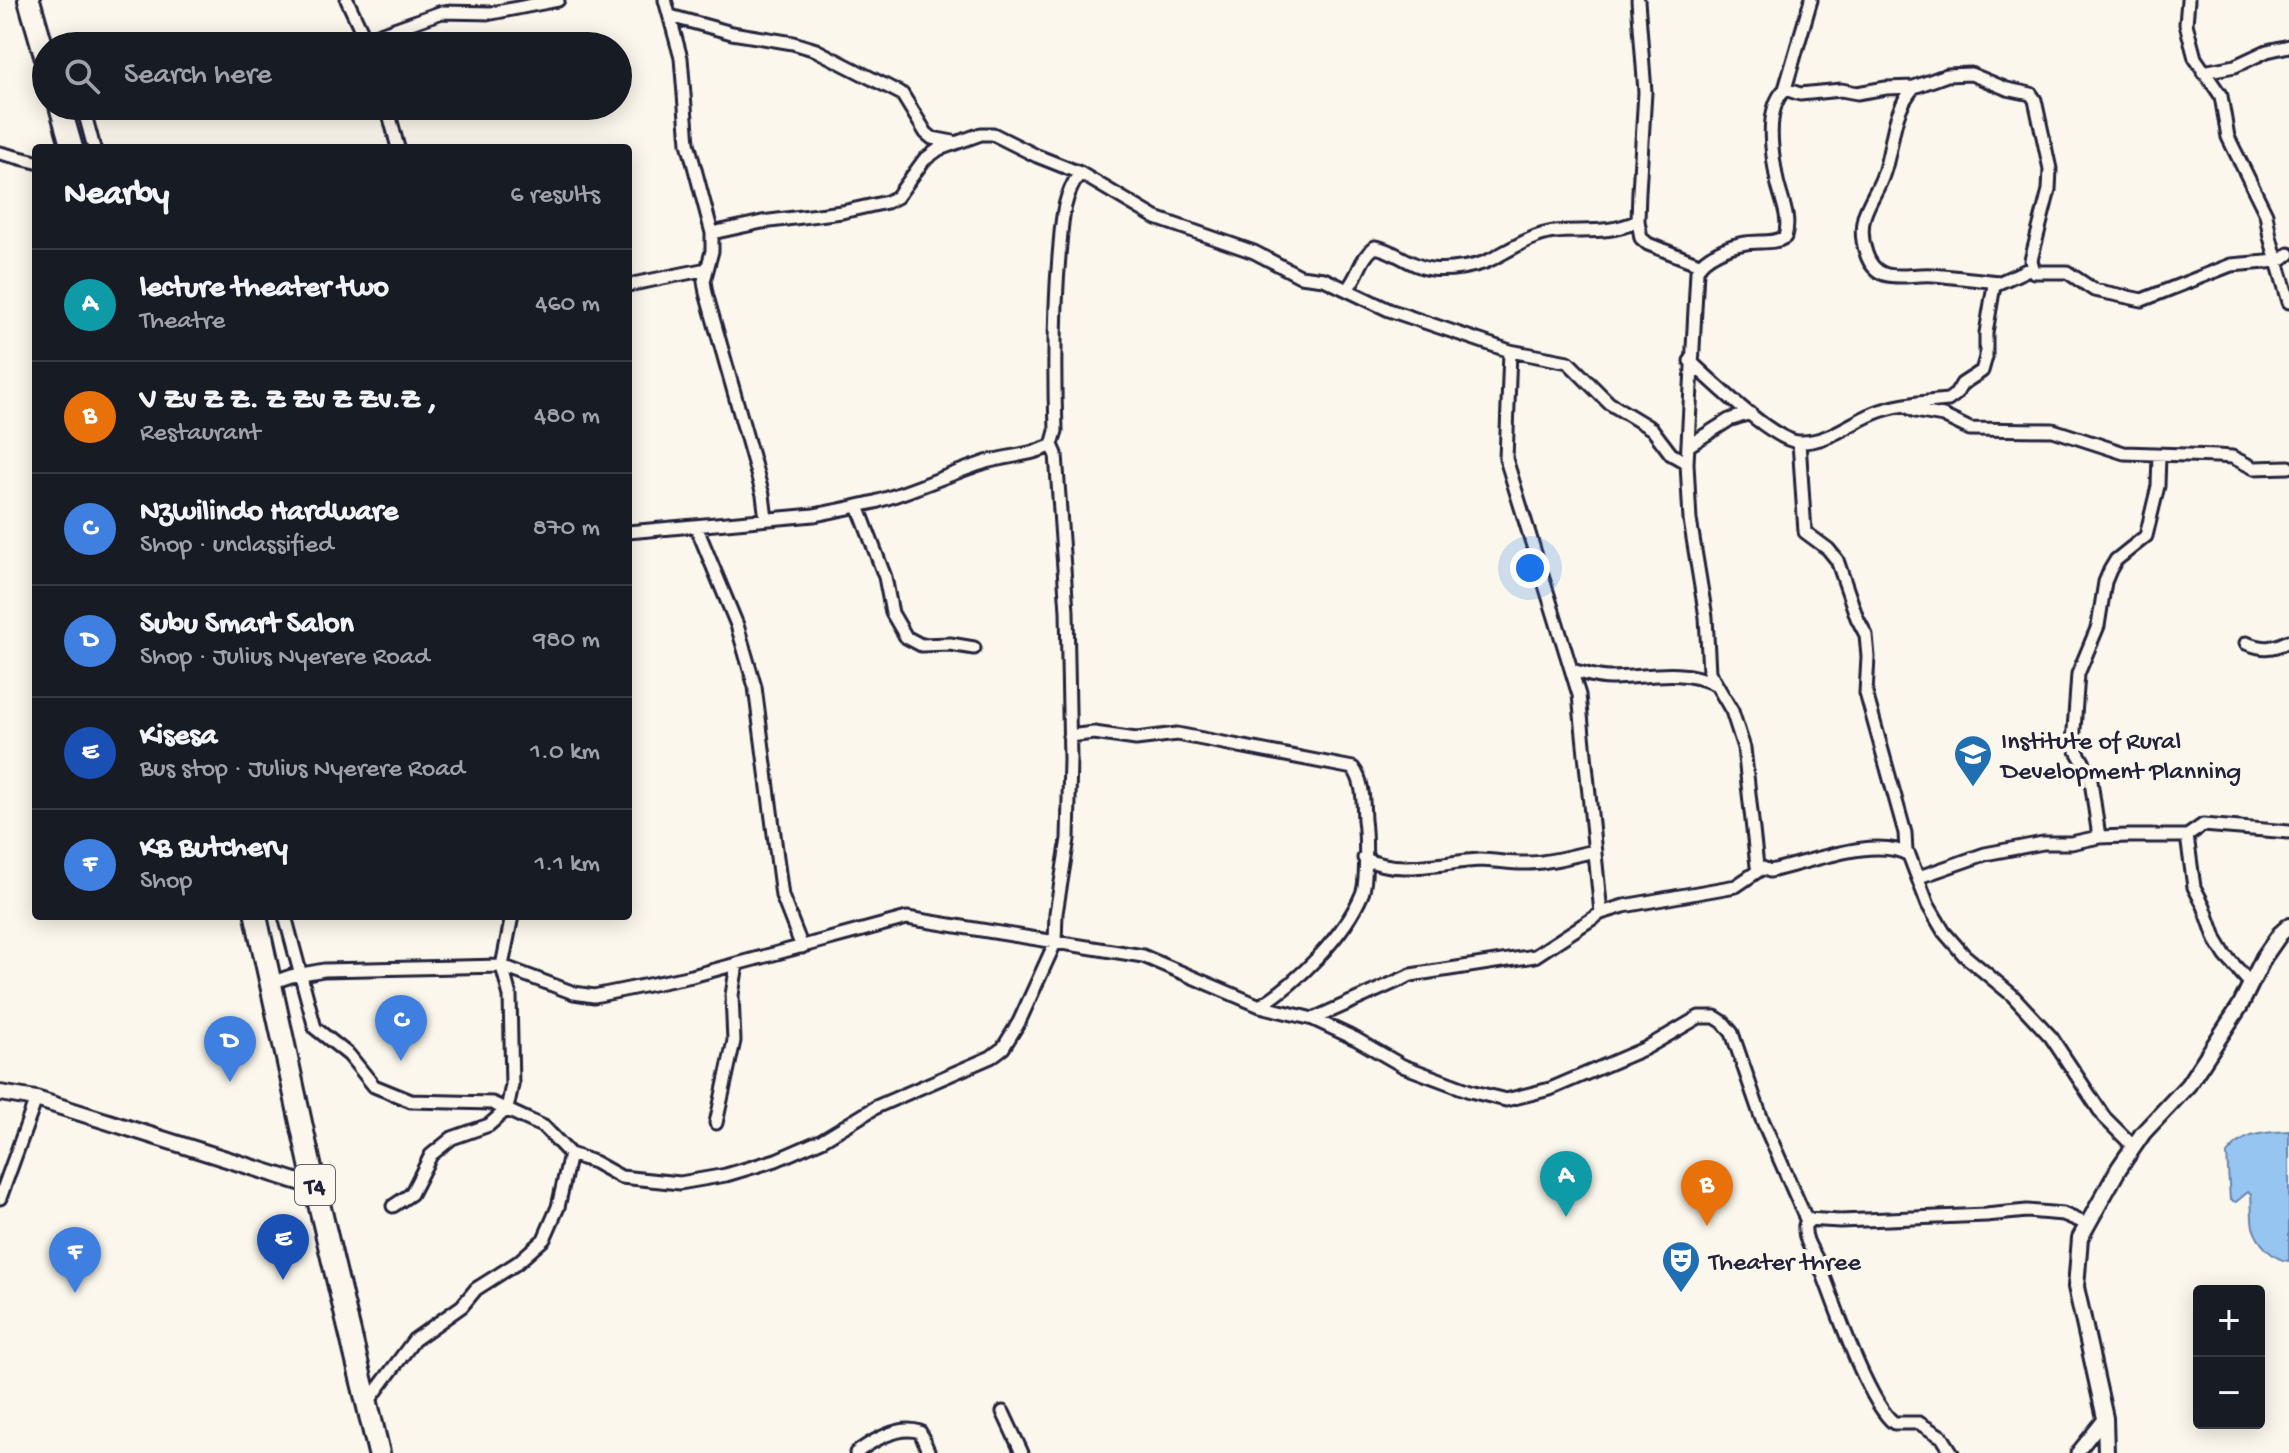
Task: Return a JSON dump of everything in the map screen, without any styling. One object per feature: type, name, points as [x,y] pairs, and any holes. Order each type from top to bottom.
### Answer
[{"type":"highway","points":[[29,0],[38,32]]},
{"type":"highway","name":"T4","points":[[257,920],[315,1187],[379,1453]]},
{"type":"street","points":[[347,0],[362,32]]},
{"type":"street","points":[[388,32],[442,12],[492,13],[558,0]]},
{"type":"street","points":[[665,0],[681,58],[688,143],[712,233],[712,251],[704,281],[706,293],[763,495],[766,519]]},
{"type":"street","points":[[1638,0],[1645,92],[1638,221],[1641,238],[1648,244],[1699,264],[1742,243],[1775,241],[1785,237],[1785,206],[1777,183],[1772,139],[1774,110],[1779,95],[1785,89],[1811,0]]},
{"type":"street","points":[[2188,0],[2187,32],[2203,72],[2221,96],[2228,137],[2266,214],[2270,237],[2283,258],[2289,302]]},
{"type":"street","points":[[670,16],[732,33],[816,50],[902,94],[926,133],[932,138],[953,142]]},
{"type":"street","points":[[2203,72],[2235,66],[2267,51],[2289,46]]},
{"type":"street","points":[[1785,89],[1800,94],[1841,90],[1857,93],[1914,87],[1947,75],[1971,74],[2007,89],[2031,94],[2035,100],[2050,169],[2049,190],[2031,268]]},
{"type":"street","points":[[1914,87],[1902,101],[1891,135],[1884,174],[1864,217],[1862,241],[1869,264],[1880,273],[1894,277],[1934,275],[2000,282]]},
{"type":"street","points":[[69,139],[79,120]]},
{"type":"street","points":[[88,120],[93,144]]},
{"type":"street","points":[[389,120],[393,144]]},
{"type":"street","points":[[712,233],[887,202],[897,197],[924,160],[953,142],[993,134],[1080,173],[1156,218],[1254,252],[1300,276],[1324,279],[1389,310],[1510,351],[1568,362],[1609,403],[1652,429],[1671,454],[1687,463]]},
{"type":"street","points":[[0,153],[32,161]]},
{"type":"street","points":[[286,920],[315,1028],[349,1055],[374,1086],[411,1101],[492,1103],[544,1127],[570,1154],[594,1162],[621,1177],[680,1183],[726,1175],[795,1152],[822,1140],[878,1106],[991,1057],[1003,1048],[1019,1022],[1055,943],[1056,913],[1068,839],[1067,611],[1056,454],[1052,445],[1056,431],[1055,295],[1061,215],[1068,193],[1080,173]]},
{"type":"street","points":[[1348,288],[1366,254],[1375,247],[1421,267],[1450,268],[1489,261],[1508,249],[1552,232],[1605,232],[1638,221]]},
{"type":"street","points":[[2031,268],[2038,274],[2067,272],[2094,290],[2142,300],[2231,265],[2283,258]]},
{"type":"street","points":[[1699,264],[1690,361],[1687,463],[1690,520],[1706,617],[1708,661],[1715,684],[1732,711],[1744,748],[1754,862],[1761,869],[1770,871],[1872,846],[1898,848],[1906,852],[1912,859],[1928,905],[1944,932],[1964,955],[2012,995],[2051,1037],[2104,1117],[2134,1147]]},
{"type":"street","points":[[1690,361],[1768,427],[1799,442],[1840,431],[1881,411],[1948,400],[1956,394],[1962,384],[1982,371],[1994,285],[2031,268]]},
{"type":"street","points":[[632,284],[707,269]]},
{"type":"street","points":[[1510,351],[1506,459],[1579,695],[1601,913]]},
{"type":"street","points":[[1906,406],[1915,411],[1943,416],[1970,429],[2053,430],[2124,453],[2232,457],[2254,468],[2289,467]]},
{"type":"street","points":[[1688,446],[1729,420],[1750,413]]},
{"type":"street","points":[[1799,442],[1805,532],[1837,560],[1866,635],[1866,693],[1905,833],[1906,852]]},
{"type":"street","points":[[632,532],[814,515],[858,506],[969,468],[1052,445]]},
{"type":"street","points":[[2099,837],[2090,774],[2073,744],[2078,674],[2098,626],[2103,591],[2110,570],[2116,560],[2146,536],[2158,486],[2159,455]]},
{"type":"street","points":[[858,506],[885,577],[892,613],[906,637],[921,645],[950,644],[974,648]]},
{"type":"street","points":[[696,526],[737,625],[755,687],[782,896],[802,947]]},
{"type":"street","points":[[2246,643],[2266,649],[2289,641]]},
{"type":"street","points":[[1572,670],[1609,678],[1693,675],[1715,684]]},
{"type":"street","points":[[1069,736],[1094,733],[1136,739],[1177,734],[1353,768],[1359,776],[1365,830],[1363,893],[1324,953],[1281,993],[1260,1006]]},
{"type":"street","points":[[1919,877],[1985,854],[2043,843],[2071,843],[2099,837],[2187,836],[2203,825],[2289,832]]},
{"type":"street","points":[[2187,836],[2194,887],[2216,940],[2250,983]]},
{"type":"street","points":[[1364,858],[1374,864],[1388,865],[1426,866],[1482,860],[1532,863],[1595,851]]},
{"type":"street","points":[[1313,1019],[1411,975],[1535,956],[1552,948],[1601,913],[1736,886],[1761,869]]},
{"type":"street","points":[[271,983],[301,974],[381,967],[502,966],[574,993],[594,996],[679,979],[907,918],[1143,956],[1260,1006],[1313,1019],[1403,1066],[1470,1091],[1506,1100],[1550,1089],[1646,1048],[1669,1037],[1691,1020],[1715,1017],[1732,1033],[1787,1181],[1803,1216],[1810,1220],[2027,1211],[2063,1214],[2087,1224]]},
{"type":"street","points":[[393,1206],[411,1194],[431,1155],[452,1138],[489,1125],[507,1109],[512,1085],[510,996],[502,966],[511,920]]},
{"type":"street","points":[[2106,1453],[2105,1418],[2076,1287],[2076,1253],[2080,1238],[2119,1168],[2143,1133],[2196,1073],[2240,1006],[2250,983],[2280,934],[2289,926]]},
{"type":"street","points":[[716,1123],[734,1041],[732,995],[737,964]]},
{"type":"street","points":[[0,1093],[36,1099],[315,1187]]},
{"type":"street","points":[[0,1198],[36,1099]]},
{"type":"street","points":[[368,1402],[414,1340],[462,1306],[476,1289],[517,1263],[544,1239],[558,1207],[570,1154]]},
{"type":"street","points":[[1810,1220],[1805,1225],[1807,1241],[1822,1268],[1834,1306],[1881,1408],[1894,1423],[1913,1421],[1942,1437],[1952,1453]]},
{"type":"street","points":[[1003,1412],[1022,1453]]},
{"type":"street","points":[[2077,1453],[2105,1418]]},
{"type":"street","points":[[856,1453],[871,1442],[906,1429],[920,1432],[929,1453]]},
{"type":"water","points":[[2289,1131],[2289,1261],[2272,1254],[2258,1239],[2253,1227],[2251,1194],[2248,1192],[2236,1202],[2230,1200],[2227,1154],[2247,1138],[2262,1133]]},
{"type":"place","name":"Institute of Rural Development Planning","points":[[1973,788]]},
{"type":"place","name":"Nzwilindo Hardware","points":[[401,1061]]},
{"type":"place","name":"Subu Smart Salon","points":[[230,1082]]},
{"type":"place","name":"lecture theater two","points":[[1566,1217]]},
{"type":"place","name":"V Zv Z Z. Z Zv Z Zv.Z ,","points":[[1707,1226]]},
{"type":"place","name":"Kisesa","points":[[283,1280]]},
{"type":"place","name":"KB Butchery","points":[[75,1293]]},
{"type":"place","name":"Theater three","points":[[1681,1294]]}]
